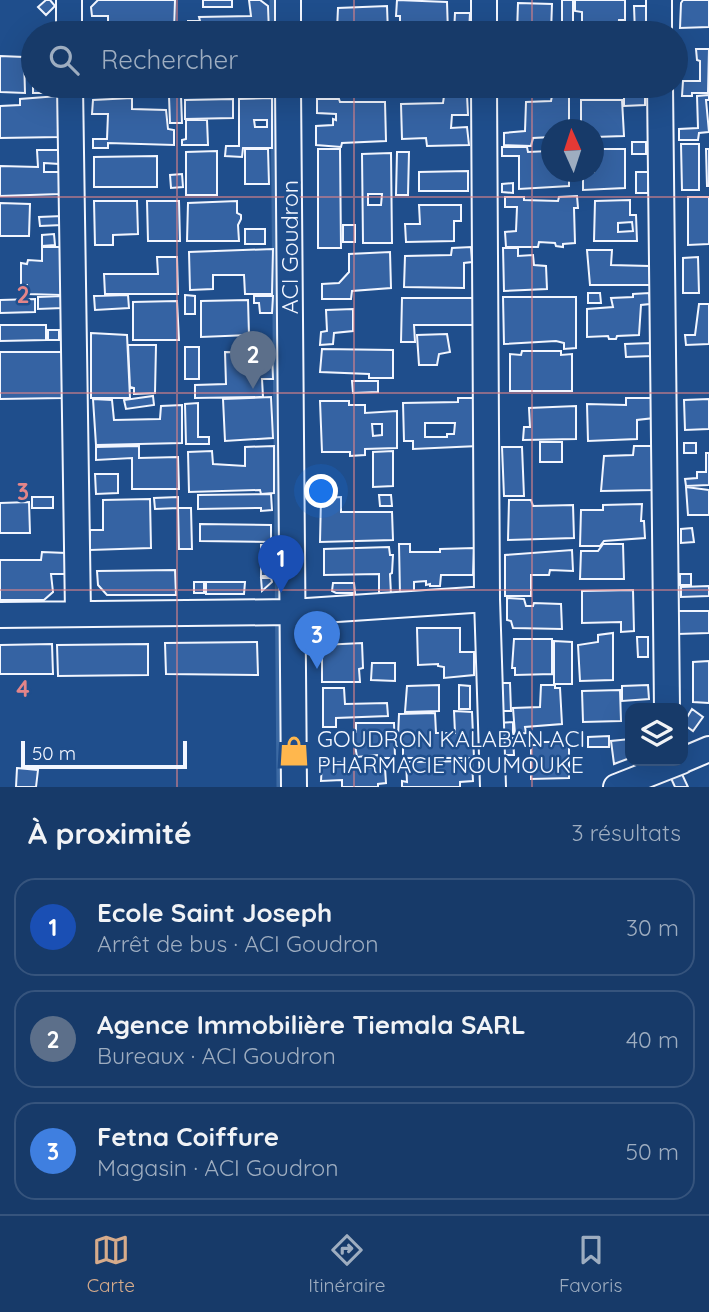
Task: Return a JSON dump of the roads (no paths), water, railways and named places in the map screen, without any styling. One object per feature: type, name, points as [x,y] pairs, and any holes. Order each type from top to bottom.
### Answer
[{"type":"street","points":[[69,0],[69,21]]},
{"type":"street","points":[[288,0],[288,21]]},
{"type":"street","points":[[484,0],[484,21]]},
{"type":"street","points":[[659,0],[659,21]]},
{"type":"street","points":[[70,98],[78,613]]},
{"type":"street","name":"ACI Goudron","points":[[288,98],[294,787]]},
{"type":"street","points":[[484,98],[487,599],[493,787]]},
{"type":"street","points":[[660,98],[667,703]]},
{"type":"street","points":[[0,615],[292,612],[487,599]]},
{"type":"street","points":[[688,757],[709,749]]},
{"type":"street","points":[[616,787],[666,766]]},
{"type":"waterway","points":[[273,0],[273,21]]},
{"type":"waterway","points":[[274,98],[280,787]]},
{"type":"place","name":"Agence Immobilière Tiemala SARL","points":[[253,389]]},
{"type":"place","name":"Ecole Saint Joseph","points":[[281,593]]},
{"type":"place","name":"Fetna Coiffure","points":[[317,669]]},
{"type":"place","name":"GOUDRON KALABAN ACI PHARMACIE NOUMOUKE","points":[[294,751]]}]
